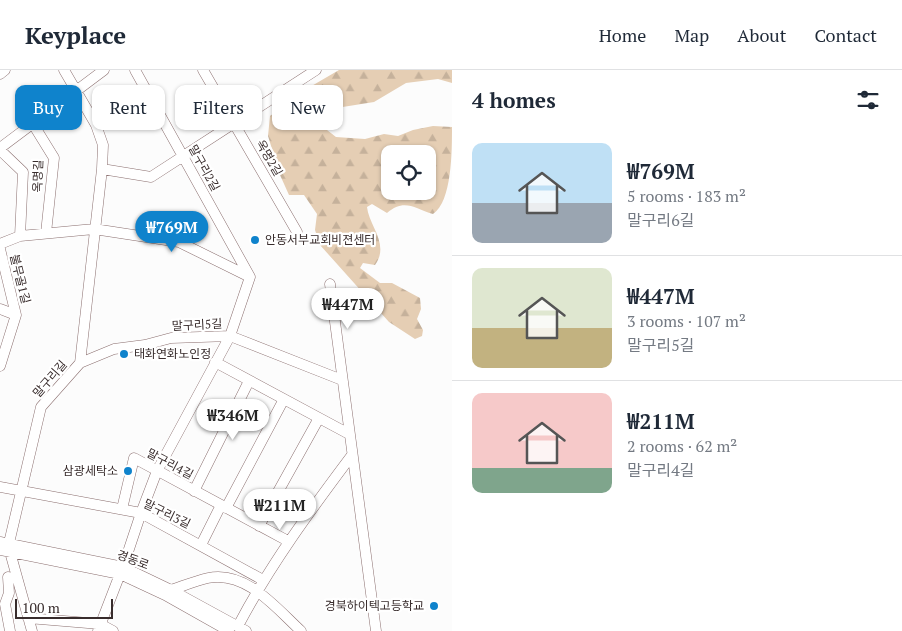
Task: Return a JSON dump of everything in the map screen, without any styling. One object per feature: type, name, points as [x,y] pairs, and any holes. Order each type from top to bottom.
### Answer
[{"type":"street","points":[[0,74],[5,70]]},
{"type":"street","name":"말구리길","points":[[64,70],[73,85]]},
{"type":"street","points":[[82,86],[104,70]]},
{"type":"street","name":"말구리2길","points":[[135,70],[250,277]]},
{"type":"street","name":"옥명2길","points":[[204,70],[212,85]]},
{"type":"street","points":[[262,105],[316,70]]},
{"type":"street","name":"말구리길","points":[[5,547],[41,408],[80,363],[102,169],[103,145],[96,125],[82,101]]},
{"type":"street","points":[[20,236],[23,172],[0,149],[25,130]]},
{"type":"street","name":"옥명길","points":[[37,130],[54,158],[46,233]]},
{"type":"street","points":[[102,169],[151,177],[223,130]]},
{"type":"street","name":"옥명2길","points":[[238,130],[297,232]]},
{"type":"street","points":[[0,244],[20,236],[94,229],[178,242],[250,277],[230,336],[157,471],[99,627]]},
{"type":"street","name":"불무골1길","points":[[0,249],[16,315],[0,366]]},
{"type":"street","points":[[330,284],[376,631]]},
{"type":"street","name":"불무골1길","points":[[0,309],[16,315]]},
{"type":"street","name":"말구리5길","points":[[80,363],[114,349],[145,345],[171,338],[230,336],[342,380]]},
{"type":"street","points":[[215,362],[349,434]]},
{"type":"street","name":"말구리4길","points":[[194,491],[250,380]]},
{"type":"street","points":[[201,545],[284,399]]},
{"type":"street","points":[[259,526],[319,418]]},
{"type":"street","points":[[237,629],[256,590],[288,541],[352,455]]},
{"type":"street","name":"말구리4길","points":[[122,509],[134,458],[288,541]]},
{"type":"street","name":"말구리3길","points":[[0,487],[140,513],[263,580]]},
{"type":"street","points":[[5,547],[9,593],[5,604],[10,631]]},
{"type":"street","name":"경동로","points":[[5,547],[121,570],[171,590],[237,629]]},
{"type":"street","name":"경동로","points":[[121,570],[165,595],[237,629]]},
{"type":"street","points":[[8,576],[28,618],[32,631]]},
{"type":"street","points":[[171,590],[209,577],[233,579],[256,590],[301,631]]},
{"type":"street","points":[[28,618],[99,627],[113,631]]},
{"type":"green space","points":[[339,70],[452,70],[452,83],[438,79],[406,83],[374,102],[343,107],[343,85],[313,85]]},
{"type":"green space","points":[[272,114],[272,130],[327,130],[336,137],[365,139],[384,134],[398,136],[413,130],[433,126],[452,127],[450,175],[444,199],[433,214],[404,205],[393,208],[387,213],[372,204],[367,207],[380,242],[380,250],[375,265],[363,263],[360,268],[380,283],[392,283],[420,298],[421,309],[417,319],[423,330],[422,336],[415,339],[389,322],[320,245],[315,230],[317,214],[304,195],[289,195],[280,175],[268,136],[270,116]]},
{"type":"place","name":"안동서부교회비젼센터","points":[[255,240]]},
{"type":"place","name":"태화연화노인정","points":[[124,354]]},
{"type":"place","name":"삼광세탁소","points":[[128,471]]},
{"type":"place","name":"경북하이텍고등학교","points":[[434,606]]}]
